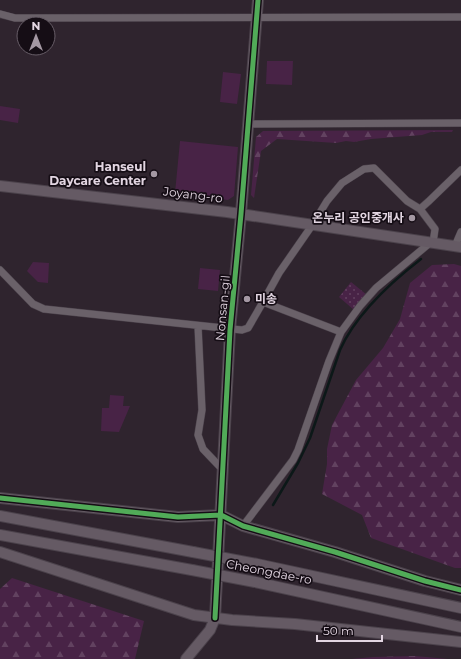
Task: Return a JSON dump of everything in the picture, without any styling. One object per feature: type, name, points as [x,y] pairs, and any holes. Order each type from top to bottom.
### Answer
[{"type":"street","name":"Nonsan-gil","points":[[215,618],[230,330],[258,0]]},
{"type":"street","points":[[0,14],[15,18],[461,16]]},
{"type":"street","points":[[248,124],[461,123]]},
{"type":"street","points":[[0,270],[33,304],[40,308],[230,330],[245,330],[248,328],[279,273],[327,201],[342,183],[364,169],[374,168],[407,201],[420,209],[435,229],[432,243],[376,288],[360,306],[341,332],[293,460],[243,526]]},
{"type":"street","points":[[420,209],[461,170]]},
{"type":"street","name":"Joyang-ro","points":[[0,186],[241,214],[458,246]]},
{"type":"street","points":[[458,246],[461,232]]},
{"type":"street","points":[[263,302],[341,332]]},
{"type":"street","points":[[198,326],[202,410],[198,438],[203,449],[223,470]]},
{"type":"street","points":[[0,498],[178,517],[221,515],[243,526],[335,552],[425,581],[461,590]]},
{"type":"street","name":"Cheongdae-ro","points":[[0,516],[257,564],[461,608]]},
{"type":"street","name":"Cheongdae-ro","points":[[0,535],[255,582],[461,627]]},
{"type":"street","points":[[0,552],[194,615],[232,620],[295,624],[461,642]]},
{"type":"street","points":[[186,659],[206,635],[215,618]]},
{"type":"green space","points":[[267,61],[293,61],[292,85],[266,84]]},
{"type":"green space","points":[[223,72],[241,74],[237,104],[220,102]]},
{"type":"green space","points":[[0,106],[20,109],[18,123],[0,120]]},
{"type":"green space","points":[[453,130],[452,132],[431,132],[422,135],[336,143],[277,139],[261,151],[254,198],[251,195],[256,137],[263,131]]},
{"type":"green space","points":[[180,141],[238,147],[234,196],[228,200],[175,193]]},
{"type":"green space","points":[[33,262],[49,263],[48,283],[38,282],[27,271]]},
{"type":"green space","points":[[454,264],[461,266],[461,568],[455,568],[371,538],[362,515],[322,494],[327,464],[327,449],[332,425],[356,380],[383,348],[400,319],[410,283],[432,265]]},
{"type":"green space","points":[[200,268],[220,270],[218,291],[198,289]]},
{"type":"green space","points":[[351,282],[367,295],[354,310],[339,297]]},
{"type":"green space","points":[[110,395],[124,396],[123,406],[130,406],[119,432],[101,431],[102,408],[109,408]]},
{"type":"green space","points":[[12,578],[144,621],[135,659],[0,659],[0,589]]},
{"type":"green space","points":[[415,656],[448,659],[352,659],[373,657]]},
{"type":"waterway","points":[[273,505],[298,463],[310,438],[340,350],[347,337],[364,312],[375,300],[421,259]]},
{"type":"cycle path","points":[[215,618],[230,330],[258,0]]},
{"type":"cycle path","points":[[0,498],[178,517],[221,515],[243,526],[335,552],[425,581],[461,590]]},
{"type":"place","name":"Hanseul Daycare Center","points":[[154,174]]},
{"type":"place","name":"온누리 공인중개사","points":[[412,218]]},
{"type":"place","name":"미송","points":[[247,299]]}]
